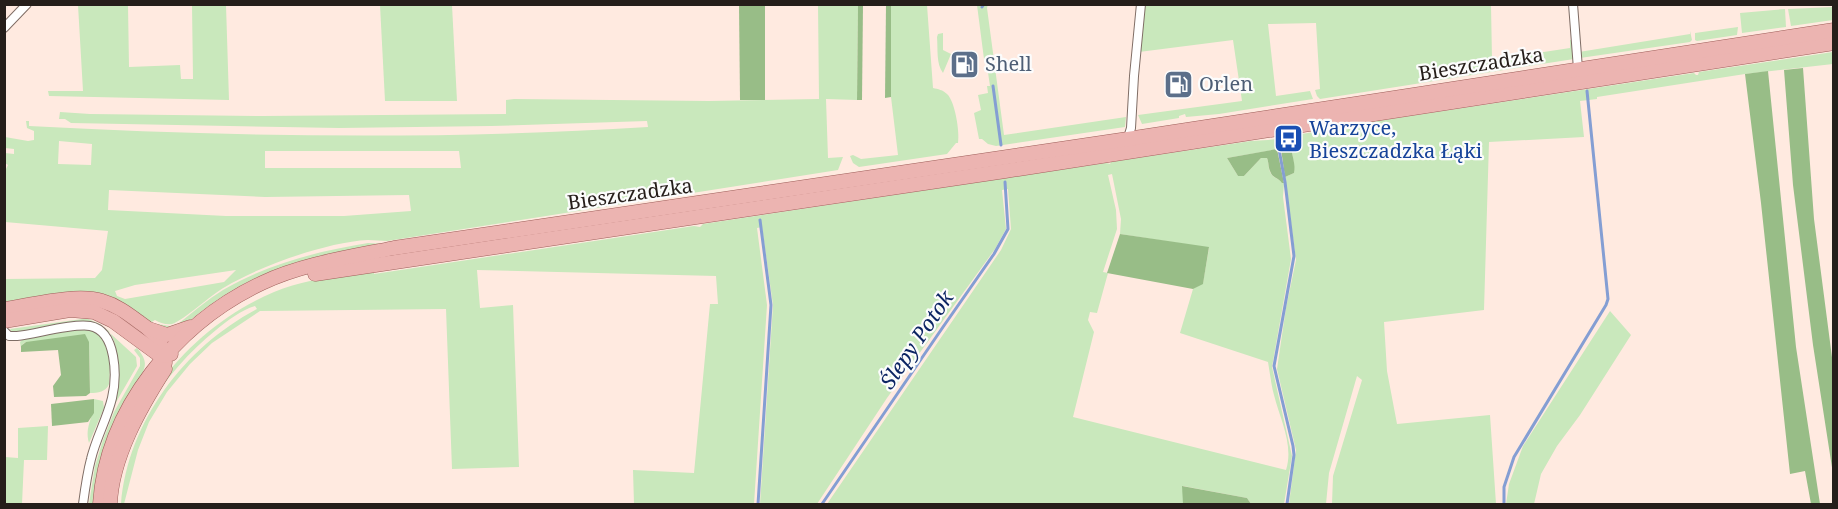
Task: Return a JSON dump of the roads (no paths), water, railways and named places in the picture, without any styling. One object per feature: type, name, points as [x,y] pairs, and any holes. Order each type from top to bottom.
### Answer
[{"type":"main road","name":"Bieszczadzka","points":[[169,359],[200,322],[220,307],[263,282],[311,266],[394,248],[1833,30]]},
{"type":"main road","name":"Bieszczadzka","points":[[169,359],[236,307],[261,292],[324,272],[1158,147],[1833,42]]},
{"type":"main road","points":[[4,309],[76,299],[94,299],[118,308],[149,329],[162,334],[173,334],[200,322]]},
{"type":"main road","points":[[4,321],[70,310],[87,311],[100,314],[113,321],[140,342],[169,359]]},
{"type":"main road","points":[[149,329],[162,345],[169,359]]},
{"type":"main road","points":[[100,504],[104,474],[111,450],[149,370],[148,357],[140,342]]},
{"type":"main road","points":[[146,380],[169,359]]},
{"type":"main road","points":[[110,504],[112,486],[125,444],[139,410],[169,359]]},
{"type":"street","points":[[4,28],[27,4]]},
{"type":"street","points":[[1132,135],[1134,76],[1141,4]]},
{"type":"street","points":[[1573,4],[1578,69]]},
{"type":"street","name":"Bieszczadzka","points":[[1109,154],[1121,148],[1132,135],[1139,144],[1158,147]]},
{"type":"street","points":[[4,331],[9,336],[17,336],[88,326],[99,330],[109,341],[113,361],[113,392],[91,457],[82,504]]},
{"type":"waterway","points":[[993,86],[1001,145]]},
{"type":"waterway","points":[[1504,504],[1504,487],[1514,457],[1608,299],[1587,91]]},
{"type":"waterway","points":[[1278,144],[1294,256],[1274,366],[1294,455],[1287,504]]},
{"type":"waterway","name":"Ślepy Potok","points":[[822,504],[994,254],[1008,229],[1005,182]]},
{"type":"waterway","points":[[758,504],[771,305],[760,220]]},
{"type":"place","name":"Shell","points":[[964,64]]},
{"type":"place","name":"Orlen","points":[[1178,84]]},
{"type":"place","name":"Warzyce, Bieszczadzka Łąki","points":[[1288,139]]}]
